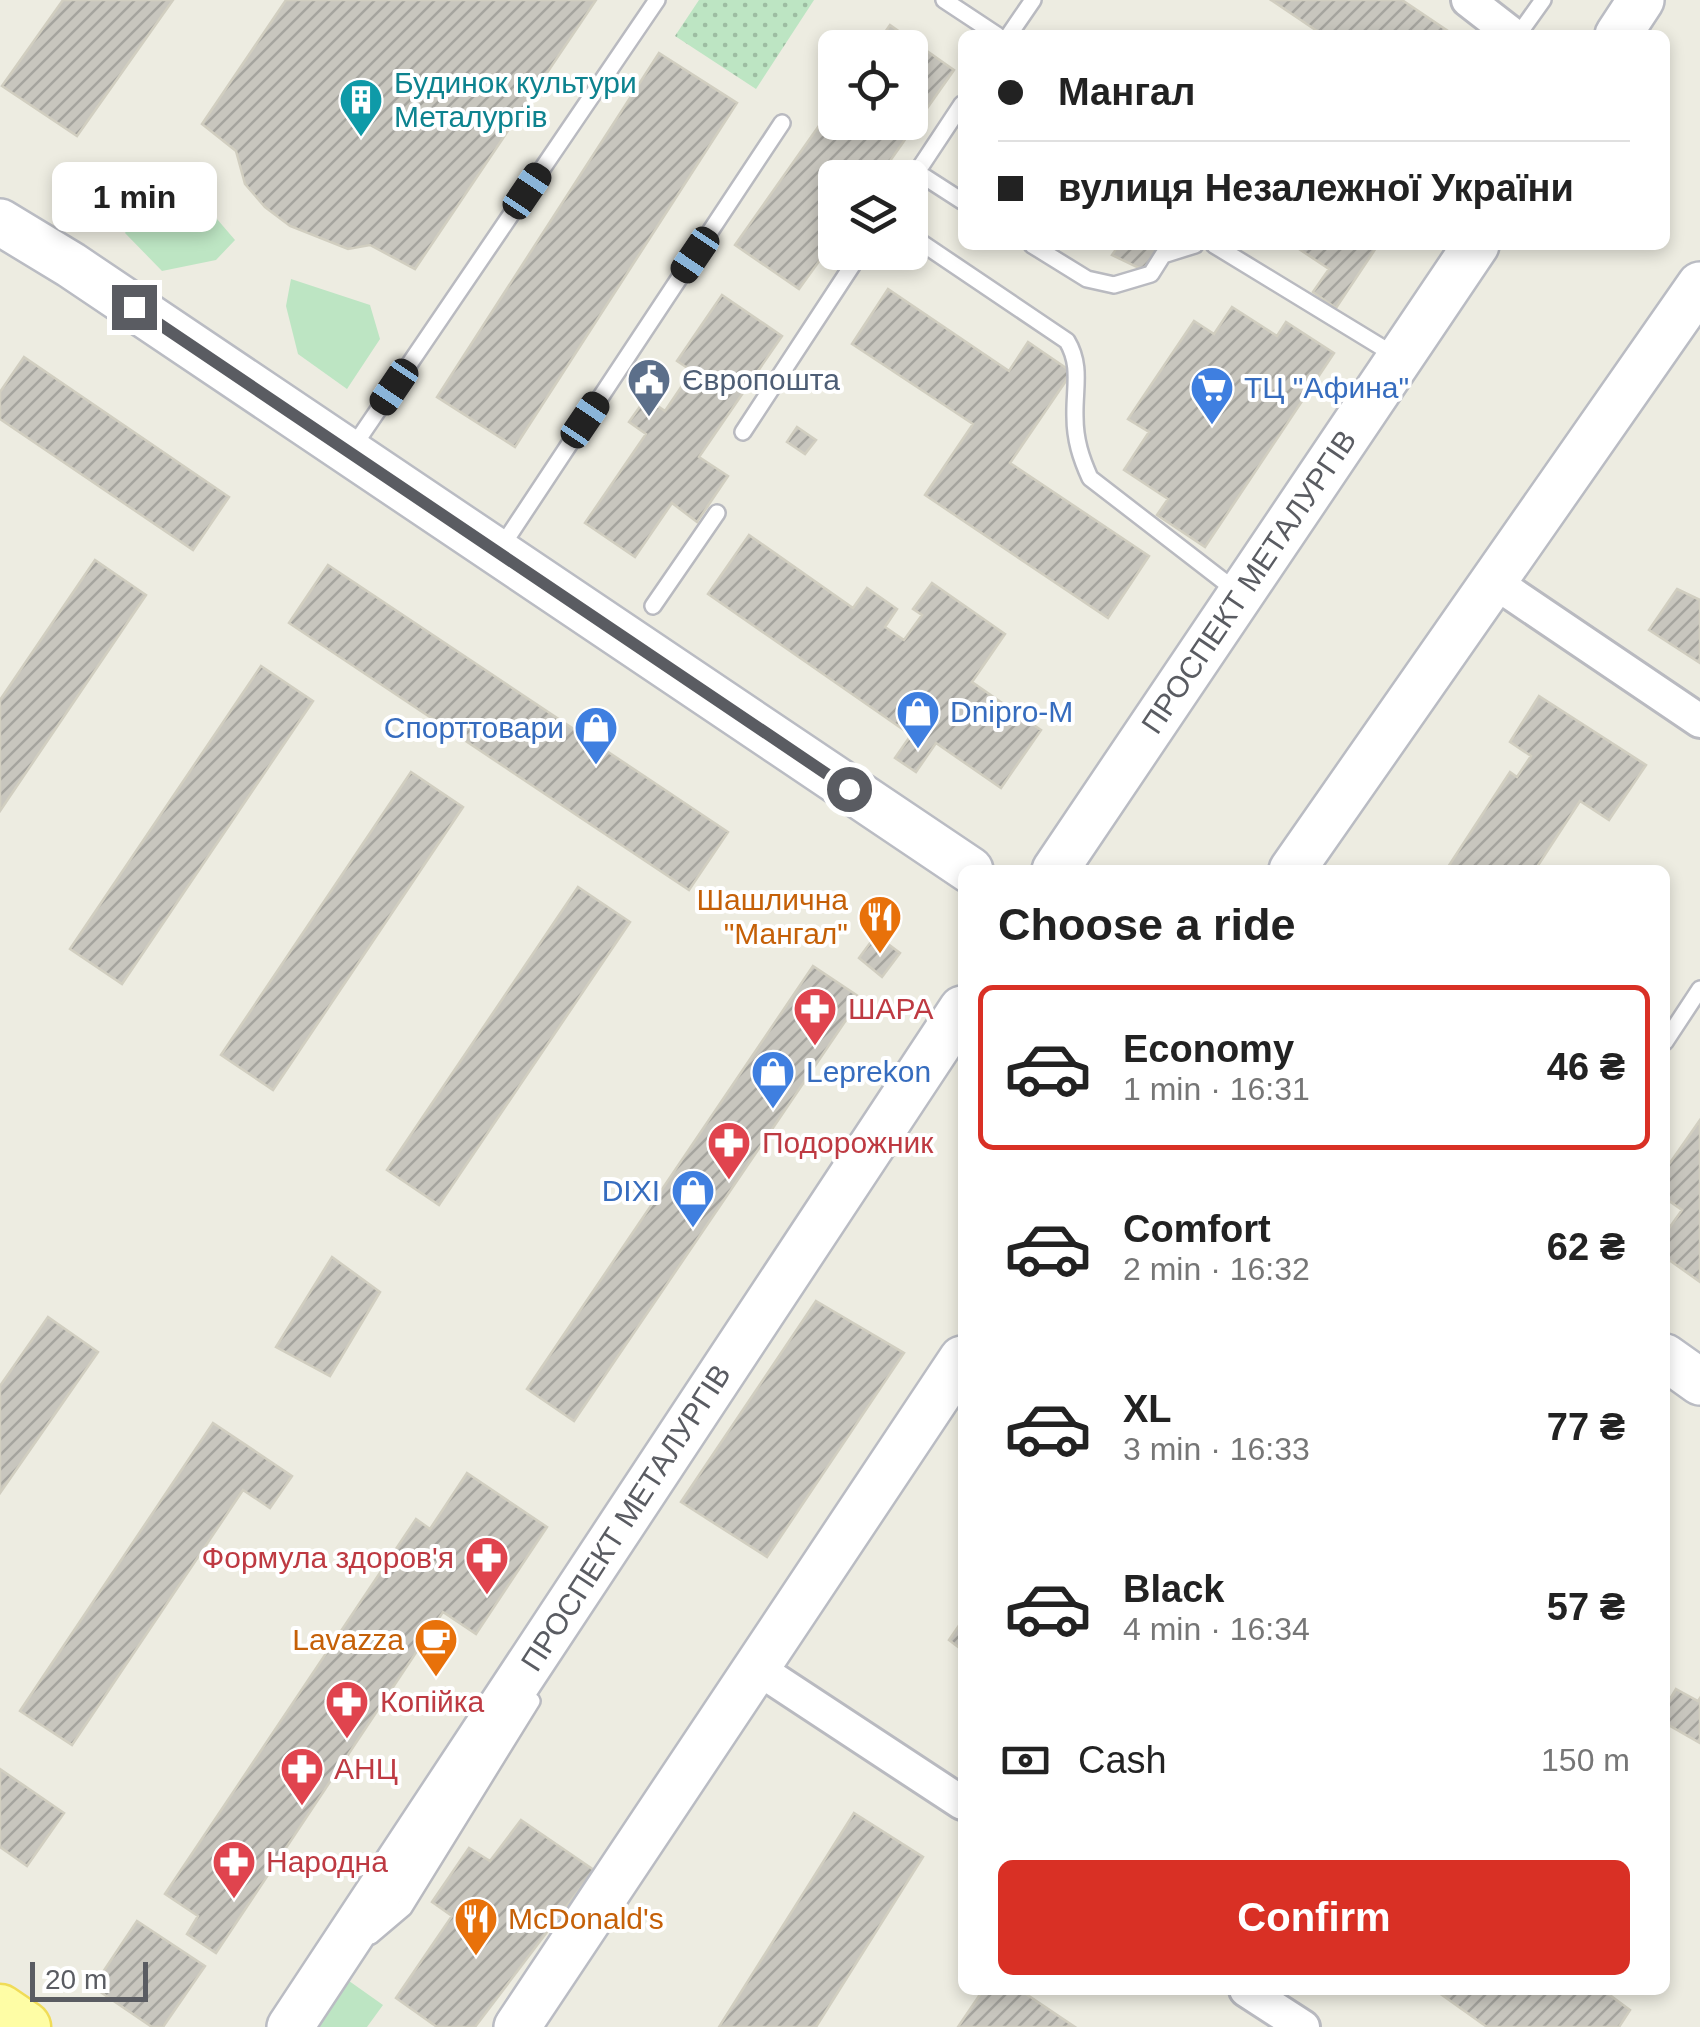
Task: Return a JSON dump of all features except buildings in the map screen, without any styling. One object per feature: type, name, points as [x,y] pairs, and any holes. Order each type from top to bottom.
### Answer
[{"type":"main road","points":[[1621,30],[1641,0]]},
{"type":"main road","points":[[0,222],[71,265],[963,865]]},
{"type":"main road","name":"ПРОСПЕКТ МЕТАЛУРГІВ","points":[[1058,865],[1473,250]]},
{"type":"main road","points":[[1295,865],[1700,284]]},
{"type":"main road","name":"ПРОСПЕКТ МЕТАЛУРГІВ","points":[[290,2027],[958,1014]]},
{"type":"main road","points":[[518,2027],[958,1365]]},
{"type":"main road","points":[[0,2010],[25,2027]]},
{"type":"street","points":[[1468,0],[1509,30]]},
{"type":"street","points":[[1493,581],[1700,721]]},
{"type":"street","points":[[757,1668],[958,1799]]},
{"type":"street","points":[[1256,1995],[1302,2027]]},
{"type":"lane","points":[[349,452],[657,0]]},
{"type":"lane","points":[[944,0],[989,30]]},
{"type":"lane","points":[[1013,30],[1034,0]]},
{"type":"lane","points":[[1520,30],[1543,0]]},
{"type":"lane","points":[[924,160],[958,110]]},
{"type":"lane","points":[[498,552],[782,123]]},
{"type":"lane","points":[[928,184],[958,199]]},
{"type":"lane","points":[[928,247],[1068,340],[1076,356],[1074,416],[1079,456],[1090,478],[1241,594]]},
{"type":"lane","points":[[1040,250],[1087,279],[1114,286],[1152,274],[1162,255],[1178,250]]},
{"type":"lane","points":[[1222,250],[1400,358]]},
{"type":"lane","points":[[743,432],[850,270]]},
{"type":"lane","points":[[653,606],[717,513]]},
{"type":"lane","points":[[1670,1034],[1700,989]]},
{"type":"lane","points":[[567,1638],[586,1579]]},
{"type":"lane","points":[[324,1974],[404,1908],[545,1679]]},
{"type":"green space","points":[[699,0],[814,0],[756,89],[675,36]]},
{"type":"green space","points":[[186,183],[235,240],[216,260],[162,271],[125,233],[154,189]]},
{"type":"green space","points":[[291,279],[370,305],[380,339],[347,389],[298,354],[286,306]]},
{"type":"green space","points":[[342,1976],[383,2005],[367,2027],[306,2027]]},
{"type":"place","name":"Будинок культури Металургів","points":[[361,138]]},
{"type":"place","name":"Європошта","points":[[649,418]]},
{"type":"place","name":"ТЦ \"Афина\"","points":[[1212,426]]},
{"type":"place","name":"Dnipro-M","points":[[918,750]]},
{"type":"place","name":"Спорттовари","points":[[596,766]]},
{"type":"place","name":"Шашлична \"Мангал\"","points":[[880,955]]},
{"type":"place","name":"ШАРА","points":[[815,1047]]},
{"type":"place","name":"Leprekon","points":[[773,1110]]},
{"type":"place","name":"Подорожник","points":[[729,1181]]},
{"type":"place","name":"DIXI","points":[[693,1229]]},
{"type":"place","name":"Формула здоров'я","points":[[487,1596]]},
{"type":"place","name":"Lavazza","points":[[436,1678]]},
{"type":"place","name":"Копійка","points":[[347,1740]]},
{"type":"place","name":"АНЦ","points":[[302,1807]]},
{"type":"place","name":"Народна","points":[[234,1900]]},
{"type":"place","name":"McDonald's","points":[[476,1957]]},
{"type":"route","points":[[134,307],[849,789]]}]
